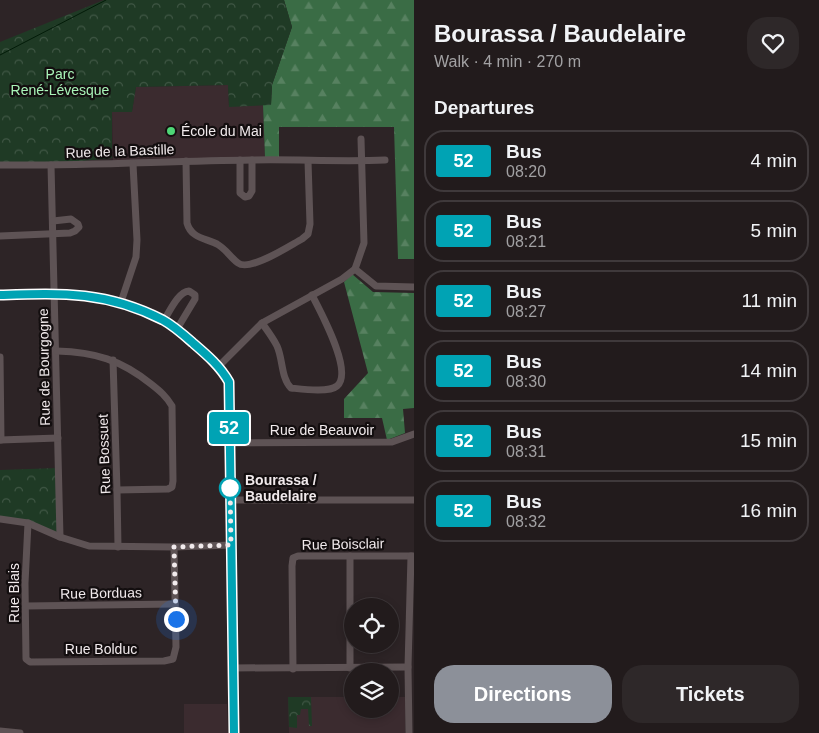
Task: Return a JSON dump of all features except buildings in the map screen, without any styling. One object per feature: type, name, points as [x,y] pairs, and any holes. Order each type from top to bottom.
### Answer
[{"type":"street","points":[[218,366],[262,322],[342,279],[355,270],[364,243],[362,139]]},
{"type":"street","points":[[240,160],[240,193],[245,197],[249,196],[252,191],[252,160]]},
{"type":"street","name":"Rue de la Bastille","points":[[0,165],[51,166],[240,160],[385,160]]},
{"type":"street","points":[[186,161],[188,229],[196,236],[229,252],[238,263],[245,266],[255,263],[302,239],[308,234],[310,224],[308,161]]},
{"type":"street","points":[[121,302],[136,257],[137,240],[133,164]]},
{"type":"street","name":"Rue de Bourgogne","points":[[51,166],[57,351],[60,538]]},
{"type":"street","points":[[0,235],[52,235],[70,233],[79,227],[71,219],[53,221]]},
{"type":"street","points":[[355,270],[376,286],[414,287]]},
{"type":"street","points":[[164,320],[184,291],[189,291],[195,295],[195,299],[177,329]]},
{"type":"street","points":[[0,295],[55,293],[86,295],[121,302],[164,320],[177,329],[218,366],[229,382],[234,733]]},
{"type":"street","points":[[262,322],[277,347],[287,384],[291,388],[331,390],[338,385],[341,378],[338,352],[312,295]]},
{"type":"street","points":[[57,351],[80,352],[113,360],[141,376],[166,396],[172,406],[172,487],[168,489],[118,490]]},
{"type":"street","points":[[0,357],[1,440],[58,438]]},
{"type":"street","name":"Rue Bossuet","points":[[113,360],[118,490],[118,547]]},
{"type":"street","name":"Rue de Beauvoir","points":[[229,443],[392,442],[414,434]]},
{"type":"street","points":[[230,500],[414,500]]},
{"type":"street","points":[[0,519],[28,523],[60,538],[89,546],[174,547],[231,545]]},
{"type":"street","name":"Rue Blais","points":[[28,523],[25,583],[26,659],[30,662]]},
{"type":"street","points":[[174,547],[175,604]]},
{"type":"street","name":"Rue Boisclair","points":[[293,669],[293,558],[298,556],[413,556]]},
{"type":"street","points":[[350,556],[350,663]]},
{"type":"street","points":[[409,733],[408,667],[413,556]]},
{"type":"street","name":"Rue Borduas","points":[[26,606],[175,604]]},
{"type":"street","name":"Rue Bolduc","points":[[30,662],[164,661],[173,659],[176,647],[175,604]]},
{"type":"street","points":[[399,667],[408,667]]},
{"type":"street","points":[[233,668],[344,668]]},
{"type":"street","points":[[0,730],[19,733]]},
{"type":"shaded area","name":"École du Mai","points":[[228,85],[229,106],[263,105],[265,158],[113,161],[112,112],[132,111],[136,87]]},
{"type":"shaded area","points":[[288,697],[344,697],[344,718],[399,718],[399,697],[405,697],[405,733],[289,733]]},
{"type":"shaded area","points":[[184,704],[227,704],[228,733],[184,733]]},
{"type":"green space","name":"Parc René-Lévesque","points":[[104,0],[284,0],[292,27],[272,85],[271,105],[229,107],[228,85],[136,87],[132,112],[112,112],[112,158],[52,164],[0,164],[0,42]]},
{"type":"green space","points":[[284,0],[414,0],[414,259],[398,259],[394,127],[279,127],[279,157],[265,158],[263,105],[271,105],[272,85],[292,27]]},
{"type":"green space","points":[[352,274],[373,292],[414,293],[414,408],[403,409],[405,433],[387,440],[382,418],[344,418],[344,399],[368,373],[344,282]]},
{"type":"green space","points":[[58,468],[60,537],[0,516],[0,470]]},
{"type":"green space","points":[[288,697],[311,697],[312,726],[309,726],[308,709],[301,709],[300,715],[297,715],[297,728],[289,727]]},
{"type":"waterway","points":[[0,55],[106,0]]},
{"type":"bus line","name":"52","points":[[0,295],[55,293],[86,295],[121,302],[164,320],[177,329],[218,366],[229,382],[234,733]]},
{"type":"place","name":"École du Mai","points":[[171,131]]},
{"type":"place","name":"Bourassa / Baudelaire","points":[[230,488]]},
{"type":"route","points":[[176,619],[174,547],[231,545],[230,481],[230,488]]}]
